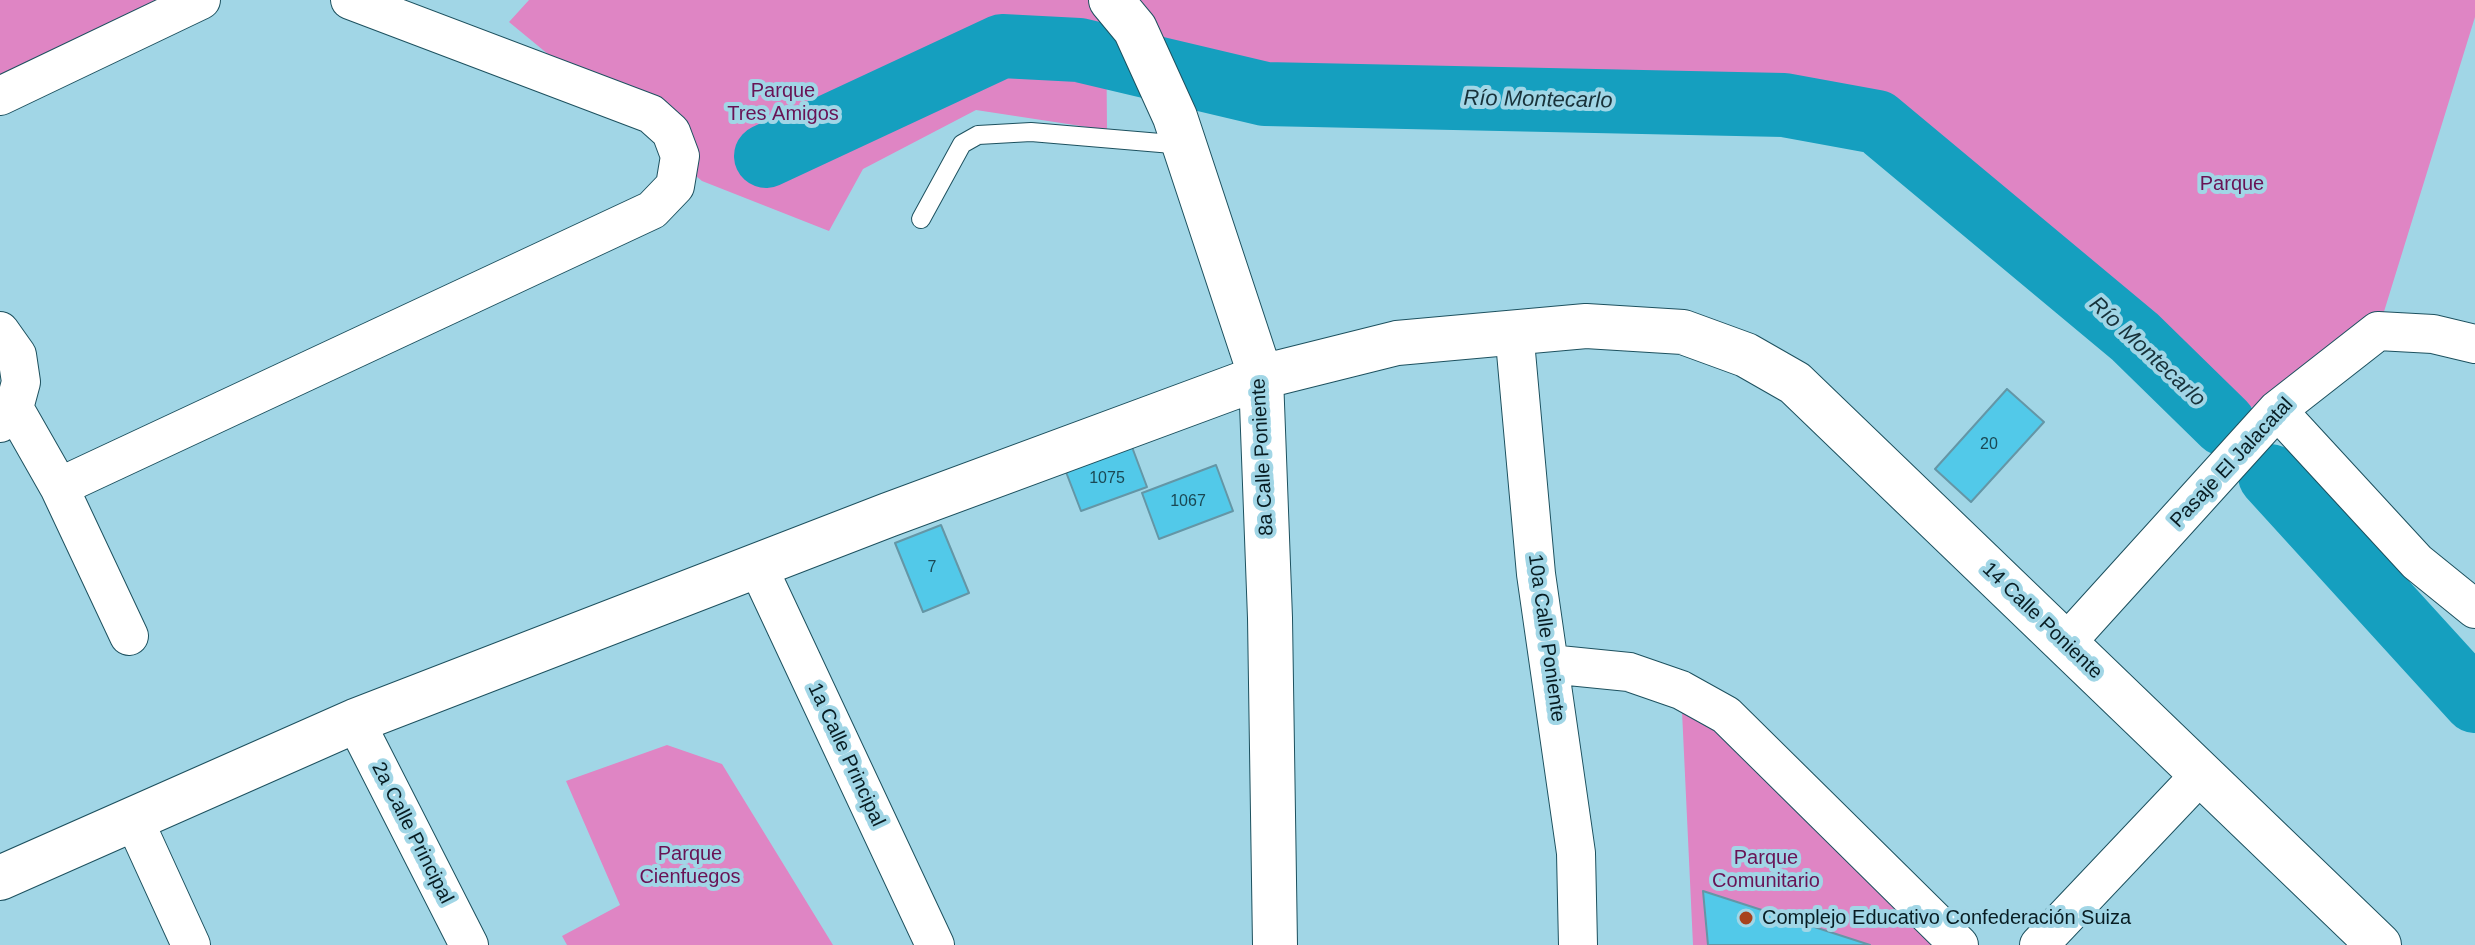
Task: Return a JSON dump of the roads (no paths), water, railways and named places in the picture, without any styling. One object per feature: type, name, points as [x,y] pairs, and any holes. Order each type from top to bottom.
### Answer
[{"type":"street","points":[[0,96],[201,0]]},
{"type":"street","points":[[59,487],[652,210],[675,186],[680,156],[671,132],[651,114],[350,0]]},
{"type":"street","name":"8a Calle Poniente","points":[[1123,14],[1180,131],[1261,377],[1270,618],[1275,945]]},
{"type":"street","name":"14 Calle Poniente","points":[[0,878],[355,721],[757,565],[1261,377],[1397,343],[1514,330],[1586,326],[1683,332],[1746,355],[1795,383],[1838,421],[2379,945]]},
{"type":"street","name":"10a Calle Poniente","points":[[1514,330],[1536,574],[1576,853],[1578,945]]},
{"type":"street","points":[[0,331],[17,355],[21,382],[7,416],[59,487],[129,636]]},
{"type":"street","name":"Pasaje El Jalacatal","points":[[2065,644],[2277,410],[2378,331],[2433,334],[2475,344]]},
{"type":"street","points":[[2277,410],[2417,562],[2475,609]]},
{"type":"street","name":"1a Calle Principal","points":[[757,565],[935,945]]},
{"type":"street","points":[[1549,664],[1629,672],[1681,690],[1726,715],[1959,945]]},
{"type":"street","name":"2a Calle Principal","points":[[355,721],[469,945]]},
{"type":"street","points":[[2039,945],[2201,774]]},
{"type":"street","points":[[133,818],[191,945]]},
{"type":"lane","points":[[921,219],[962,144],[978,135],[1180,131]]},
{"type":"waterway","name":"Río Montecarlo","points":[[766,156],[1002,46],[1079,50],[1265,94],[1784,105],[1877,122],[2135,337],[2224,424]]},
{"type":"waterway","name":"Río Montecarlo","points":[[2270,476],[2475,701]]},
{"type":"place","name":"Complejo Educativo Confederación Suiza","points":[[1746,918]]},
{"type":"park label","name":"Parque Tres Amigos","points":[[783,102]]},
{"type":"park label","name":"Parque","points":[[2232,184]]},
{"type":"park label","name":"Parque Cienfuegos","points":[[690,866]]},
{"type":"park label","name":"Parque Comunitario","points":[[1766,870]]}]
